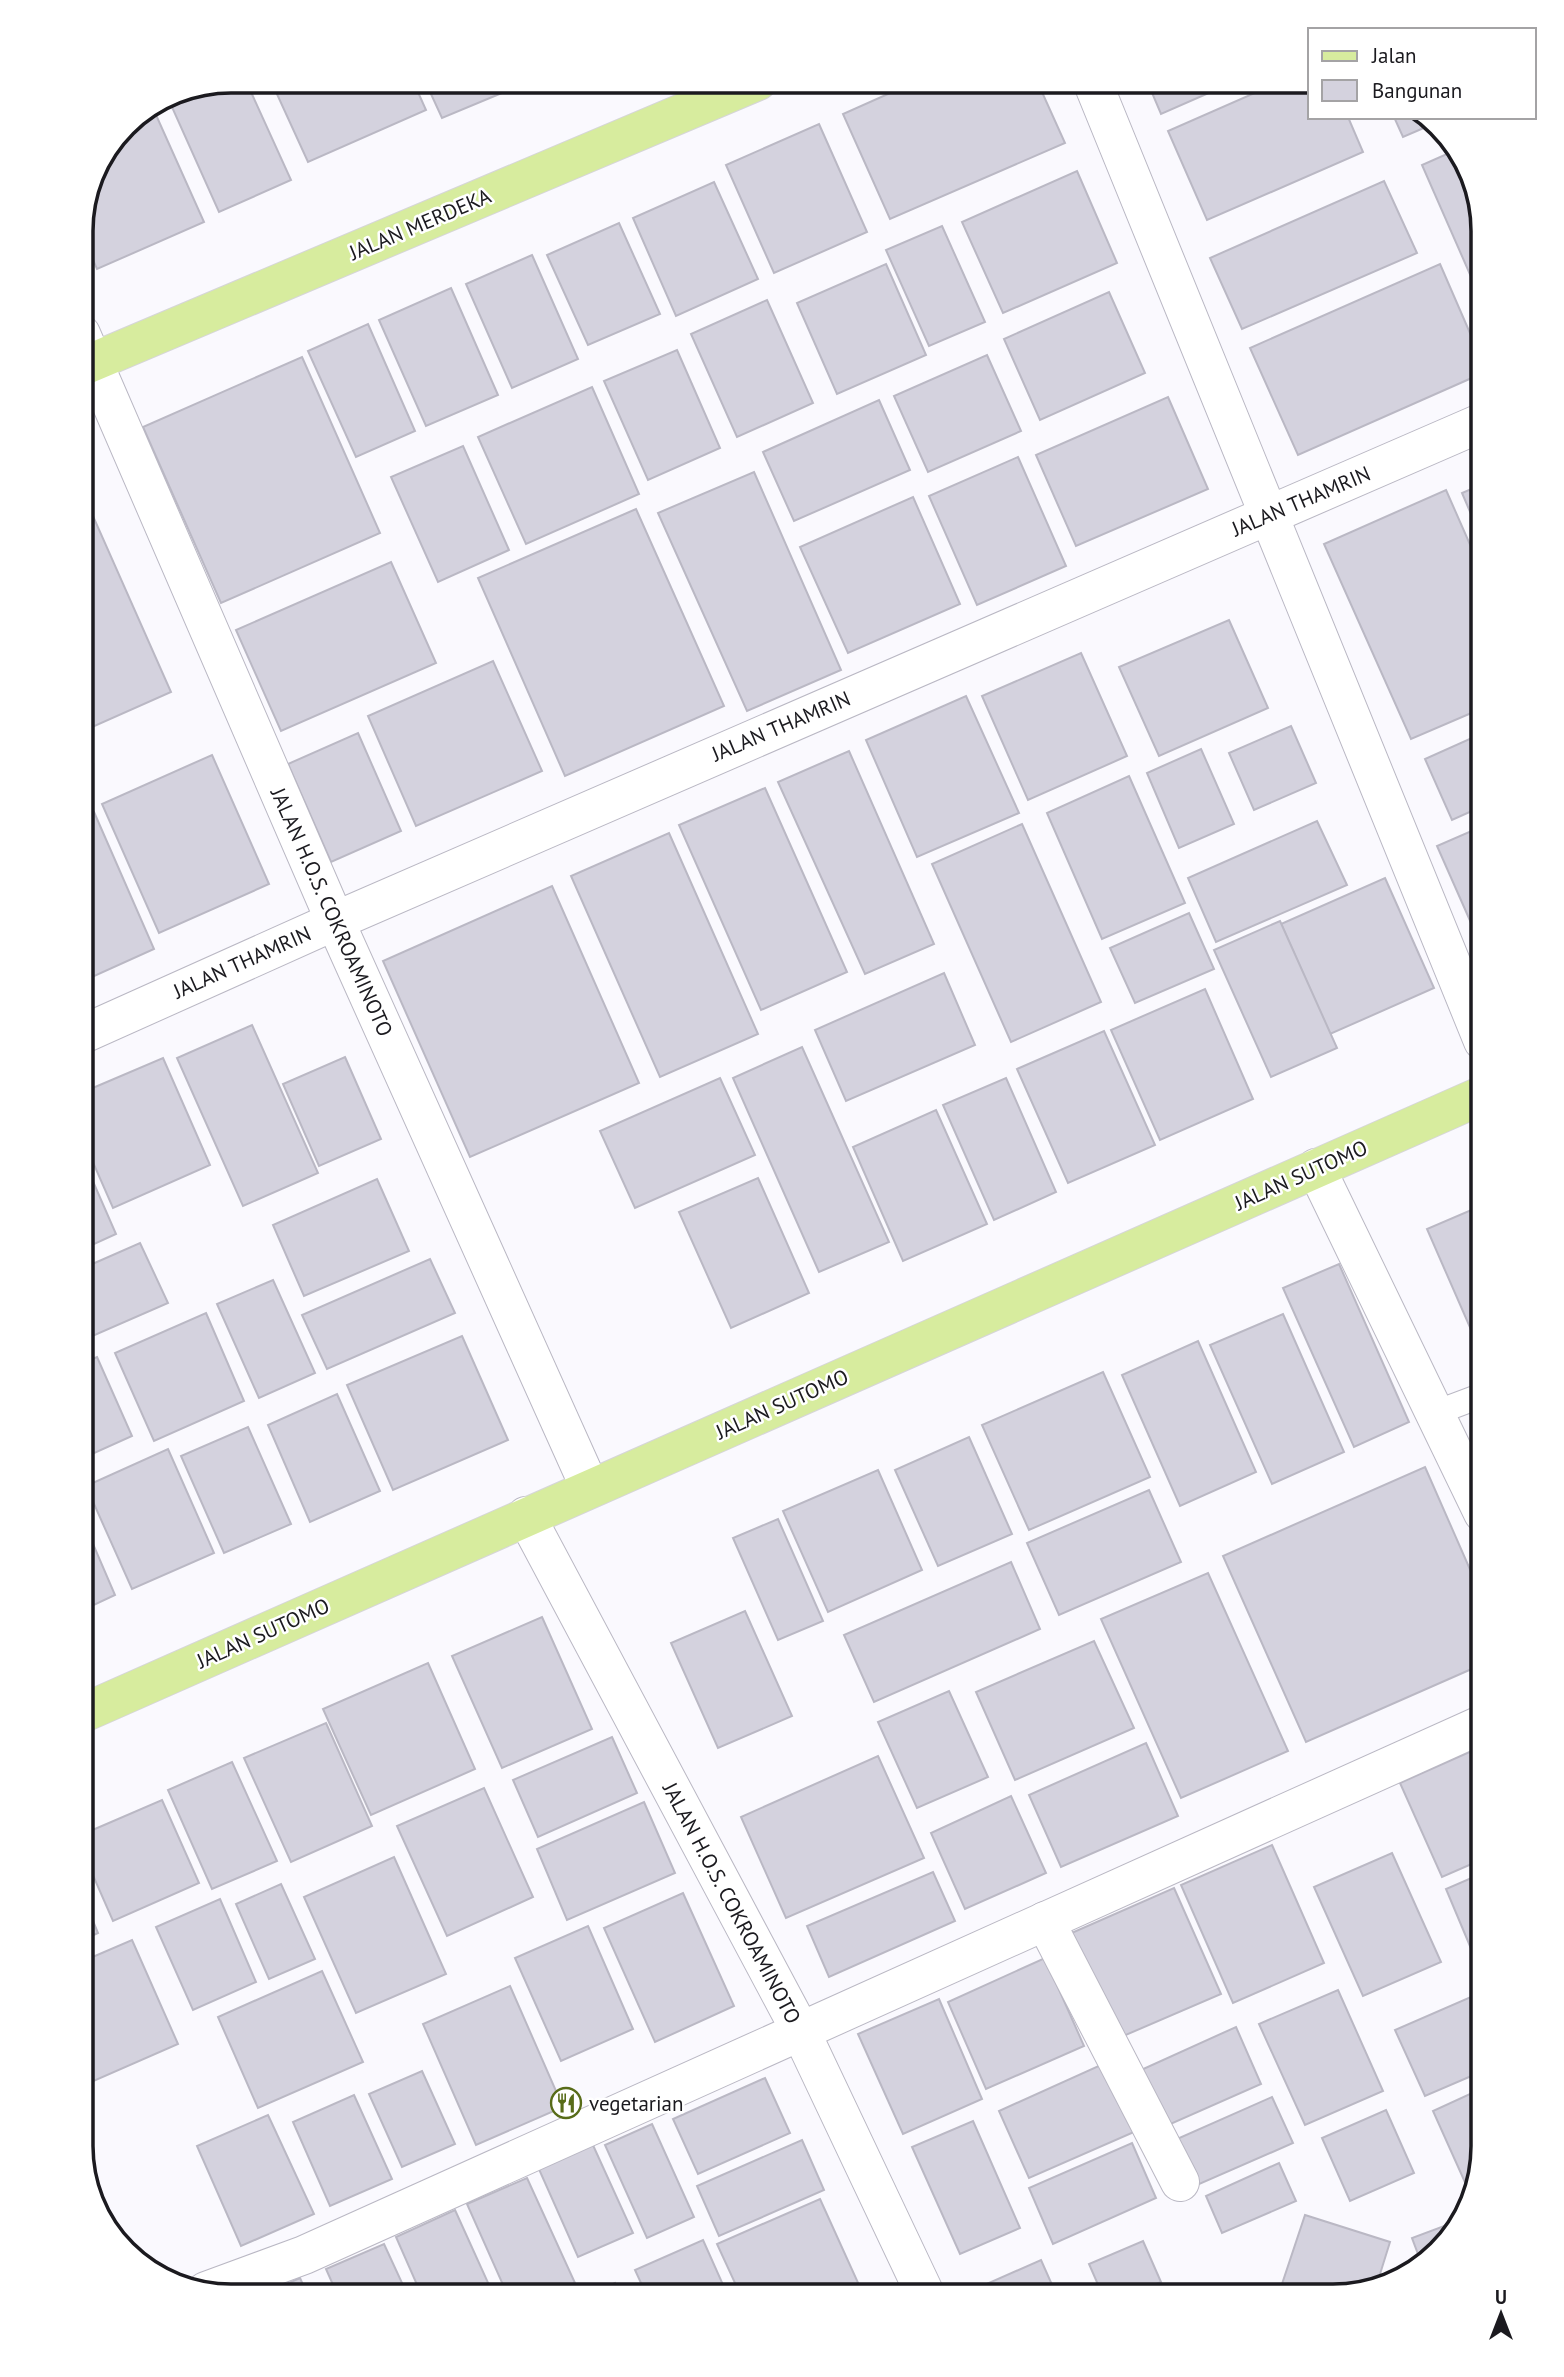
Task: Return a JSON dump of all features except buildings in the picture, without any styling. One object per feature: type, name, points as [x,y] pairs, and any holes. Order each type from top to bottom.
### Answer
[{"type":"main road","name":"JALAN MERDEKA","points":[[93,352],[729,93]]},
{"type":"main road","name":"JALAN SUTOMO","points":[[93,1708],[1471,1100]]},
{"type":"street","points":[[1097,93],[1471,1011]]},
{"type":"street","name":"JALAN H.O.S. COKROAMINOTO","points":[[93,373],[590,1488]]},
{"type":"street","name":"JALAN THAMRIN","points":[[93,1030],[335,920],[1471,427]]},
{"type":"street","points":[[1316,1168],[1471,1488]]},
{"type":"street","name":"JALAN H.O.S. COKROAMINOTO","points":[[526,1516],[801,2032],[920,2284]]},
{"type":"street","points":[[225,2284],[304,2255],[1471,1729]]},
{"type":"street","points":[[1045,1922],[1180,2182]]},
{"type":"lane","points":[[1435,1413],[1471,1400]]},
{"type":"place","name":"vegetarian","points":[[566,2103]]}]
